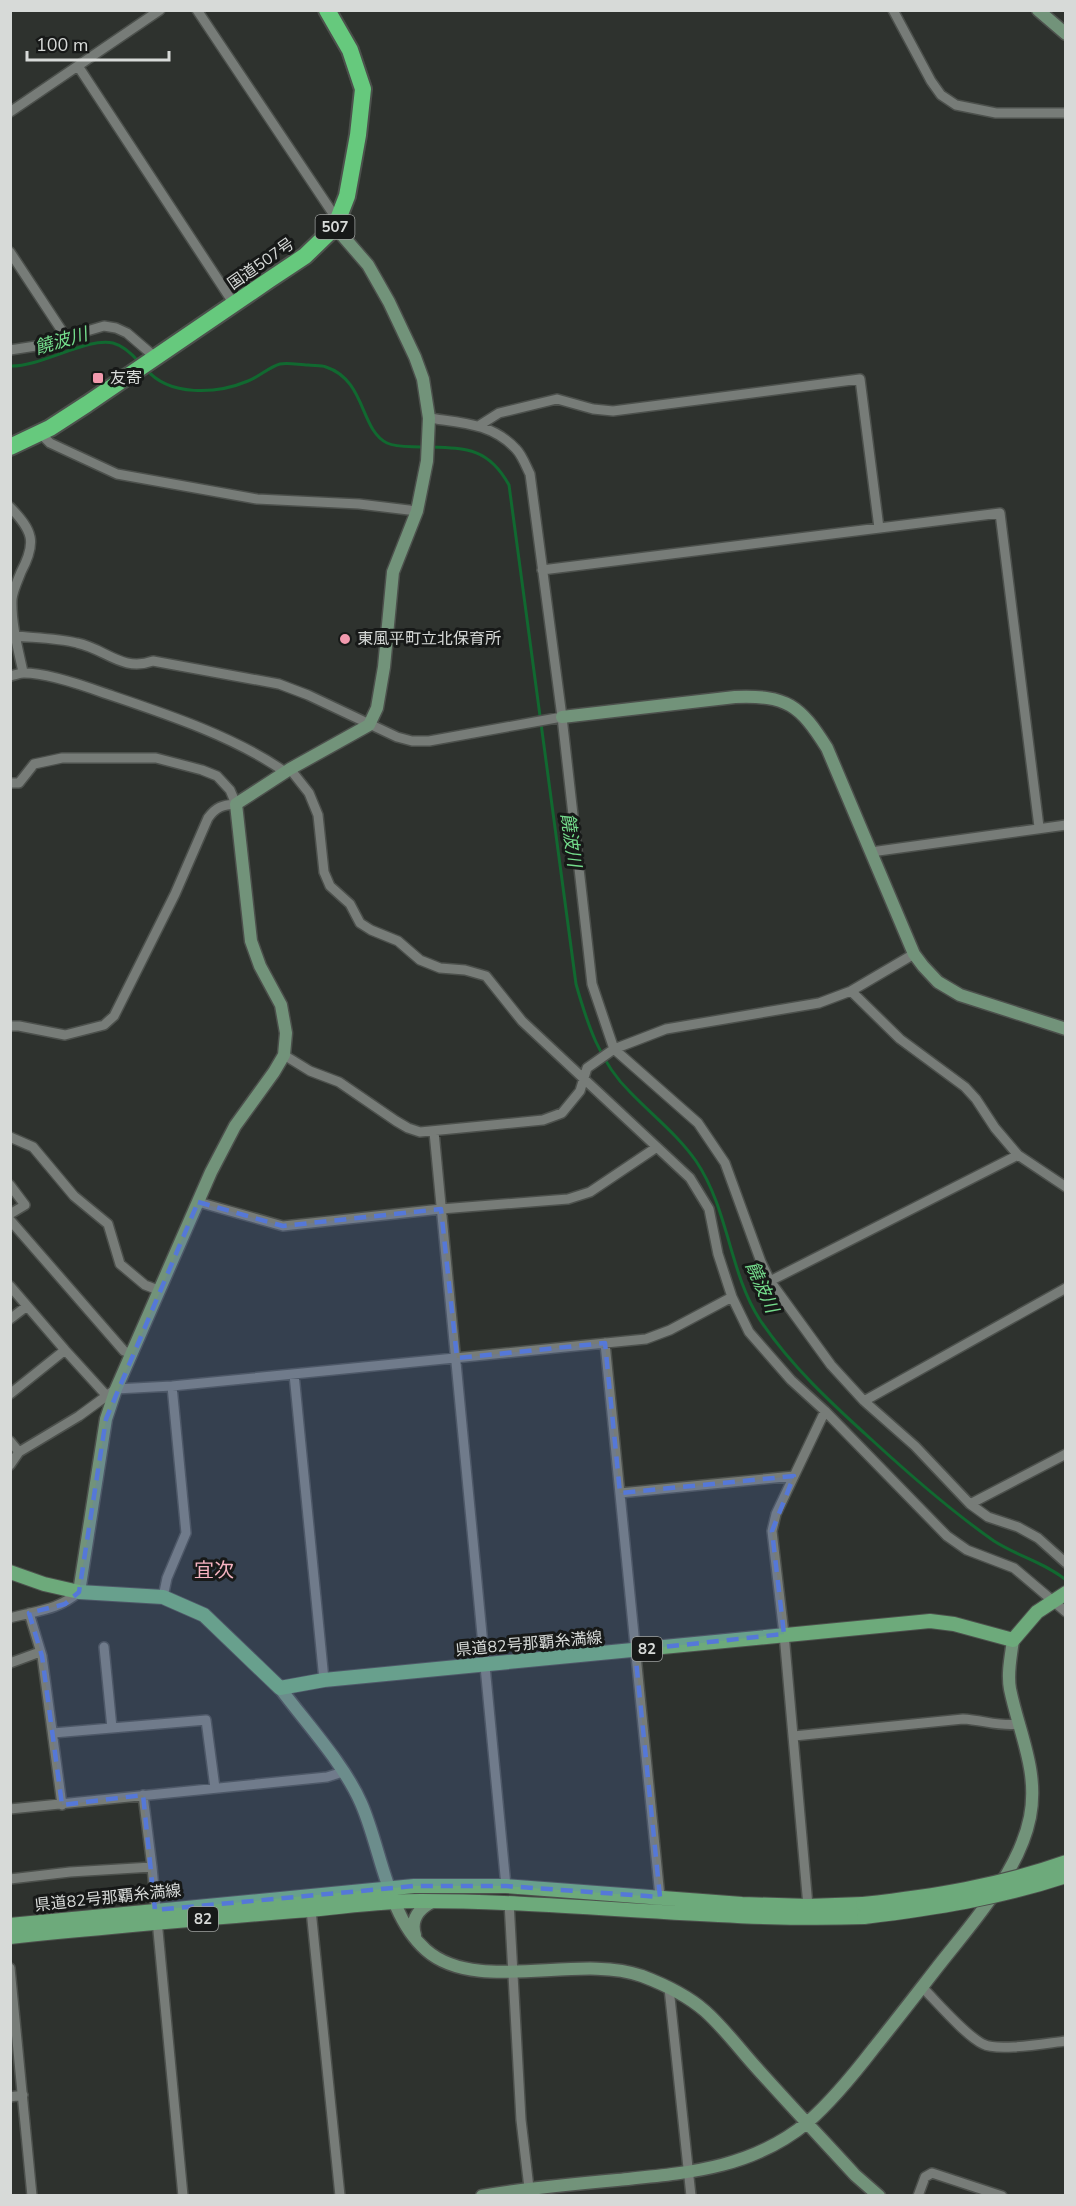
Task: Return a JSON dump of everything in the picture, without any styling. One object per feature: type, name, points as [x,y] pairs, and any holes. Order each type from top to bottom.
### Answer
[{"type":"highway","name":"国道507号","points":[[10,447],[40,433],[305,256],[336,224],[347,196],[358,135],[363,89],[350,50],[327,10]]},
{"type":"main road","points":[[10,1572],[44,1584],[80,1592],[163,1597],[204,1615],[280,1688]]},
{"type":"main road","points":[[1013,1640],[1037,1612],[1060,1596]]},
{"type":"main road","name":"県道82号那覇糸満線","points":[[280,1688],[324,1680],[930,1621],[954,1624],[1013,1640]]},
{"type":"main road","name":"県道82号那覇糸満線","points":[[10,1925],[311,1910],[395,1902],[434,1901],[509,1902],[738,1916],[814,1918],[963,1891],[1029,1875],[1065,1862]]},
{"type":"main road","name":"県道82号那覇糸満線","points":[[10,1937],[155,1916],[390,1888],[506,1886],[742,1904],[864,1910],[958,1905],[1065,1876]]},
{"type":"street","points":[[10,112],[160,10]]},
{"type":"street","points":[[10,1026],[65,1035],[104,1025],[114,1016],[175,894],[213,810],[222,805],[236,804],[287,770],[369,725],[377,708],[384,667],[393,572],[417,511],[428,458],[429,418],[423,380],[389,302],[368,265],[336,224],[197,10]]},
{"type":"street","points":[[893,10],[931,81],[941,95],[956,105],[996,113],[1065,113]]},
{"type":"street","points":[[1038,10],[1065,34]]},
{"type":"street","points":[[78,66],[234,304]]},
{"type":"street","points":[[10,252],[66,337]]},
{"type":"street","points":[[10,350],[36,346],[104,326],[127,333],[152,359]]},
{"type":"street","points":[[480,425],[499,413],[557,399],[593,409],[613,411],[860,379],[879,528]]},
{"type":"street","points":[[429,418],[480,425],[499,435],[518,450],[530,474],[592,984],[611,1051],[698,1123],[725,1163],[770,1281],[831,1365],[864,1401],[915,1446],[970,1504],[988,1517],[1018,1527],[1038,1538],[1065,1563]]},
{"type":"street","points":[[40,433],[50,442],[73,455],[117,474],[257,499],[359,504],[417,511]]},
{"type":"street","points":[[10,507],[30,532],[32,544],[31,554],[12,597],[15,636],[23,672]]},
{"type":"street","points":[[542,570],[1000,513],[1039,827]]},
{"type":"street","points":[[15,636],[78,643],[131,666],[153,661],[279,684],[308,695],[369,725],[412,741],[429,741],[559,718],[735,696],[758,696],[779,700],[796,708],[813,725],[827,748],[914,954],[922,966],[938,982],[960,995],[1065,1029]]},
{"type":"street","points":[[10,676],[23,672],[83,686],[232,742],[287,770],[309,793],[318,815],[324,872],[330,886],[350,904],[360,922],[398,941],[420,960],[440,968],[465,970],[486,976],[522,1021],[690,1179],[709,1209],[718,1254],[732,1297],[749,1332],[791,1380],[825,1411],[947,1536],[967,1550],[1014,1568],[1060,1596],[1065,1612]]},
{"type":"street","points":[[10,783],[19,783],[34,764],[62,758],[156,758],[217,776],[230,790],[236,804],[251,941],[260,966],[281,1005],[286,1033],[284,1055],[236,1126],[211,1172],[111,1392],[80,1592],[65,1604],[10,1618]]},
{"type":"street","points":[[871,852],[1065,825]]},
{"type":"street","points":[[284,1055],[310,1071],[339,1082],[408,1128],[420,1132],[543,1119],[562,1113],[580,1091],[586,1068],[611,1051],[666,1029],[819,1003],[851,991],[914,954]]},
{"type":"street","points":[[851,991],[900,1039],[976,1099],[995,1128],[1018,1155],[1065,1187]]},
{"type":"street","points":[[434,1131],[506,1886]]},
{"type":"street","points":[[10,1137],[33,1147],[74,1196],[108,1224],[120,1264],[145,1285],[158,1290]]},
{"type":"street","points":[[198,1202],[283,1226],[441,1209],[568,1199],[590,1192],[657,1148]]},
{"type":"street","points":[[770,1281],[1018,1155]]},
{"type":"street","points":[[10,1185],[25,1205],[10,1214]]},
{"type":"street","points":[[10,1220],[124,1351],[130,1353]]},
{"type":"street","points":[[10,1286],[65,1350],[111,1392]]},
{"type":"street","points":[[864,1401],[1065,1288]]},
{"type":"street","points":[[10,1465],[19,1452],[79,1416],[111,1392],[646,1339],[670,1330],[732,1297]]},
{"type":"street","points":[[10,1319],[27,1306]]},
{"type":"street","points":[[605,1343],[660,1897]]},
{"type":"street","points":[[10,1394],[65,1350]]},
{"type":"street","points":[[294,1374],[324,1680]]},
{"type":"street","points":[[163,1597],[167,1578],[186,1533],[172,1386]]},
{"type":"street","points":[[808,1906],[794,1736],[772,1531],[776,1514],[825,1411]]},
{"type":"street","points":[[10,1441],[19,1452]]},
{"type":"street","points":[[970,1504],[1065,1454]]},
{"type":"street","points":[[620,1493],[794,1476]]},
{"type":"street","points":[[29,1613],[40,1652],[62,1804]]},
{"type":"street","points":[[482,2196],[689,2173],[745,2159],[781,2141],[807,2123],[825,2106],[922,1987],[986,1904],[1016,1860],[1027,1832],[1033,1798],[1033,1779],[1010,1688],[1013,1640]]},
{"type":"street","points":[[104,1647],[112,1728]]},
{"type":"street","points":[[10,1662],[40,1652]]},
{"type":"street","points":[[280,1688],[343,1772],[360,1801],[403,1921],[418,1942],[434,1956],[454,1966],[476,1970],[591,1968],[616,1970],[640,1976],[669,1988],[704,2010],[855,2175],[879,2196]]},
{"type":"street","points":[[794,1736],[963,1719],[983,1720],[1004,1727],[1020,1724]]},
{"type":"street","points":[[53,1733],[206,1720],[215,1788]]},
{"type":"street","points":[[10,1809],[327,1777],[343,1772]]},
{"type":"street","points":[[143,1795],[152,1867],[183,2196]]},
{"type":"street","points":[[10,1879],[70,1872],[152,1867]]},
{"type":"street","points":[[418,1942],[413,1929],[416,1915],[422,1908],[434,1901]]},
{"type":"street","points":[[509,1902],[523,2191]]},
{"type":"street","points":[[311,1910],[340,2196]]},
{"type":"street","points":[[10,1968],[32,2196]]},
{"type":"street","points":[[922,1987],[984,2045],[1001,2047],[1065,2041]]},
{"type":"street","points":[[669,1988],[691,2196]]},
{"type":"street","points":[[10,2097],[23,2096]]},
{"type":"street","points":[[918,2196],[925,2178],[932,2173],[1002,2196]]},
{"type":"highlighted area","points":[[198,1202],[283,1226],[441,1209],[457,1358],[605,1343],[620,1493],[794,1476],[772,1531],[784,1634],[635,1650],[660,1897],[506,1886],[414,1886],[155,1910],[143,1795],[62,1805],[42,1656],[29,1613],[65,1604],[79,1592],[106,1419]]},
{"type":"waterway","name":"饒波川","points":[[10,366],[36,362],[102,342],[121,346],[139,362]]},
{"type":"waterway","name":"饒波川","points":[[146,369],[167,385],[180,389],[208,390],[222,389],[248,381],[280,364],[324,366],[339,373],[349,383],[378,437],[391,445],[423,447]]},
{"type":"waterway","name":"饒波川","points":[[430,447],[456,448],[485,457],[494,464],[509,485],[576,984],[590,1028],[610,1068],[638,1100],[673,1133],[696,1161],[716,1200],[750,1301],[772,1337],[798,1368],[886,1453],[962,1517],[994,1541],[1049,1568],[1066,1580]]},
{"type":"place","name":"友寄","points":[[98,378]]},
{"type":"place","name":"東風平町立北保育所","points":[[345,639]]},
{"type":"district","name":"宜次","points":[[214,1570]]}]
